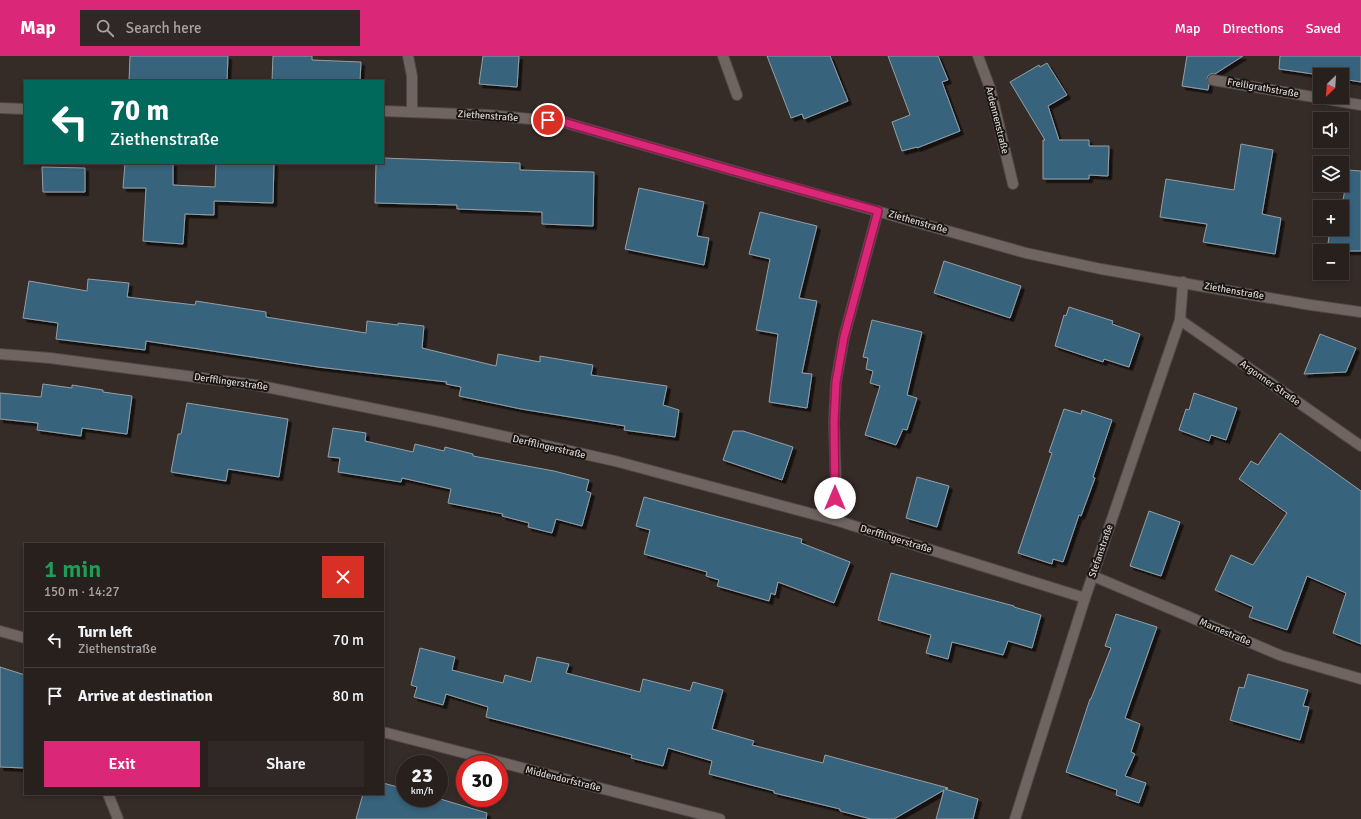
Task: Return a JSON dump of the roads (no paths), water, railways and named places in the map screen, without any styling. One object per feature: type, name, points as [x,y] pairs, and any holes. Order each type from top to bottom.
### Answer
[{"type":"street","points":[[408,56],[412,76],[412,112]]},
{"type":"street","points":[[723,56],[737,95]]},
{"type":"street","name":"Ardennenstraße","points":[[978,56],[990,88],[1013,184]]},
{"type":"street","name":"Freiligrathstraße","points":[[1213,80],[1361,105]]},
{"type":"street","points":[[0,108],[24,109]]},
{"type":"street","name":"Ziethenstraße","points":[[384,111],[488,115],[563,122],[1026,253],[1101,268],[1311,305],[1361,312]]},
{"type":"street","points":[[835,520],[836,487],[834,422],[836,382],[844,337],[878,211]]},
{"type":"street","name":"Stefanstraße","points":[[1016,819],[1085,598],[1180,320],[1183,282]]},
{"type":"street","name":"Argonner Straße","points":[[1180,320],[1361,446]]},
{"type":"street","name":"Derfflingerstraße","points":[[0,354],[50,358],[256,385],[435,421],[615,461],[835,520],[1085,598]]},
{"type":"street","name":"Marnestraße","points":[[1093,576],[1282,656],[1361,679]]},
{"type":"street","points":[[0,631],[24,638]]},
{"type":"street","name":"Middendorfstraße","points":[[384,732],[695,816],[720,819]]},
{"type":"street","points":[[108,795],[118,819]]}]
